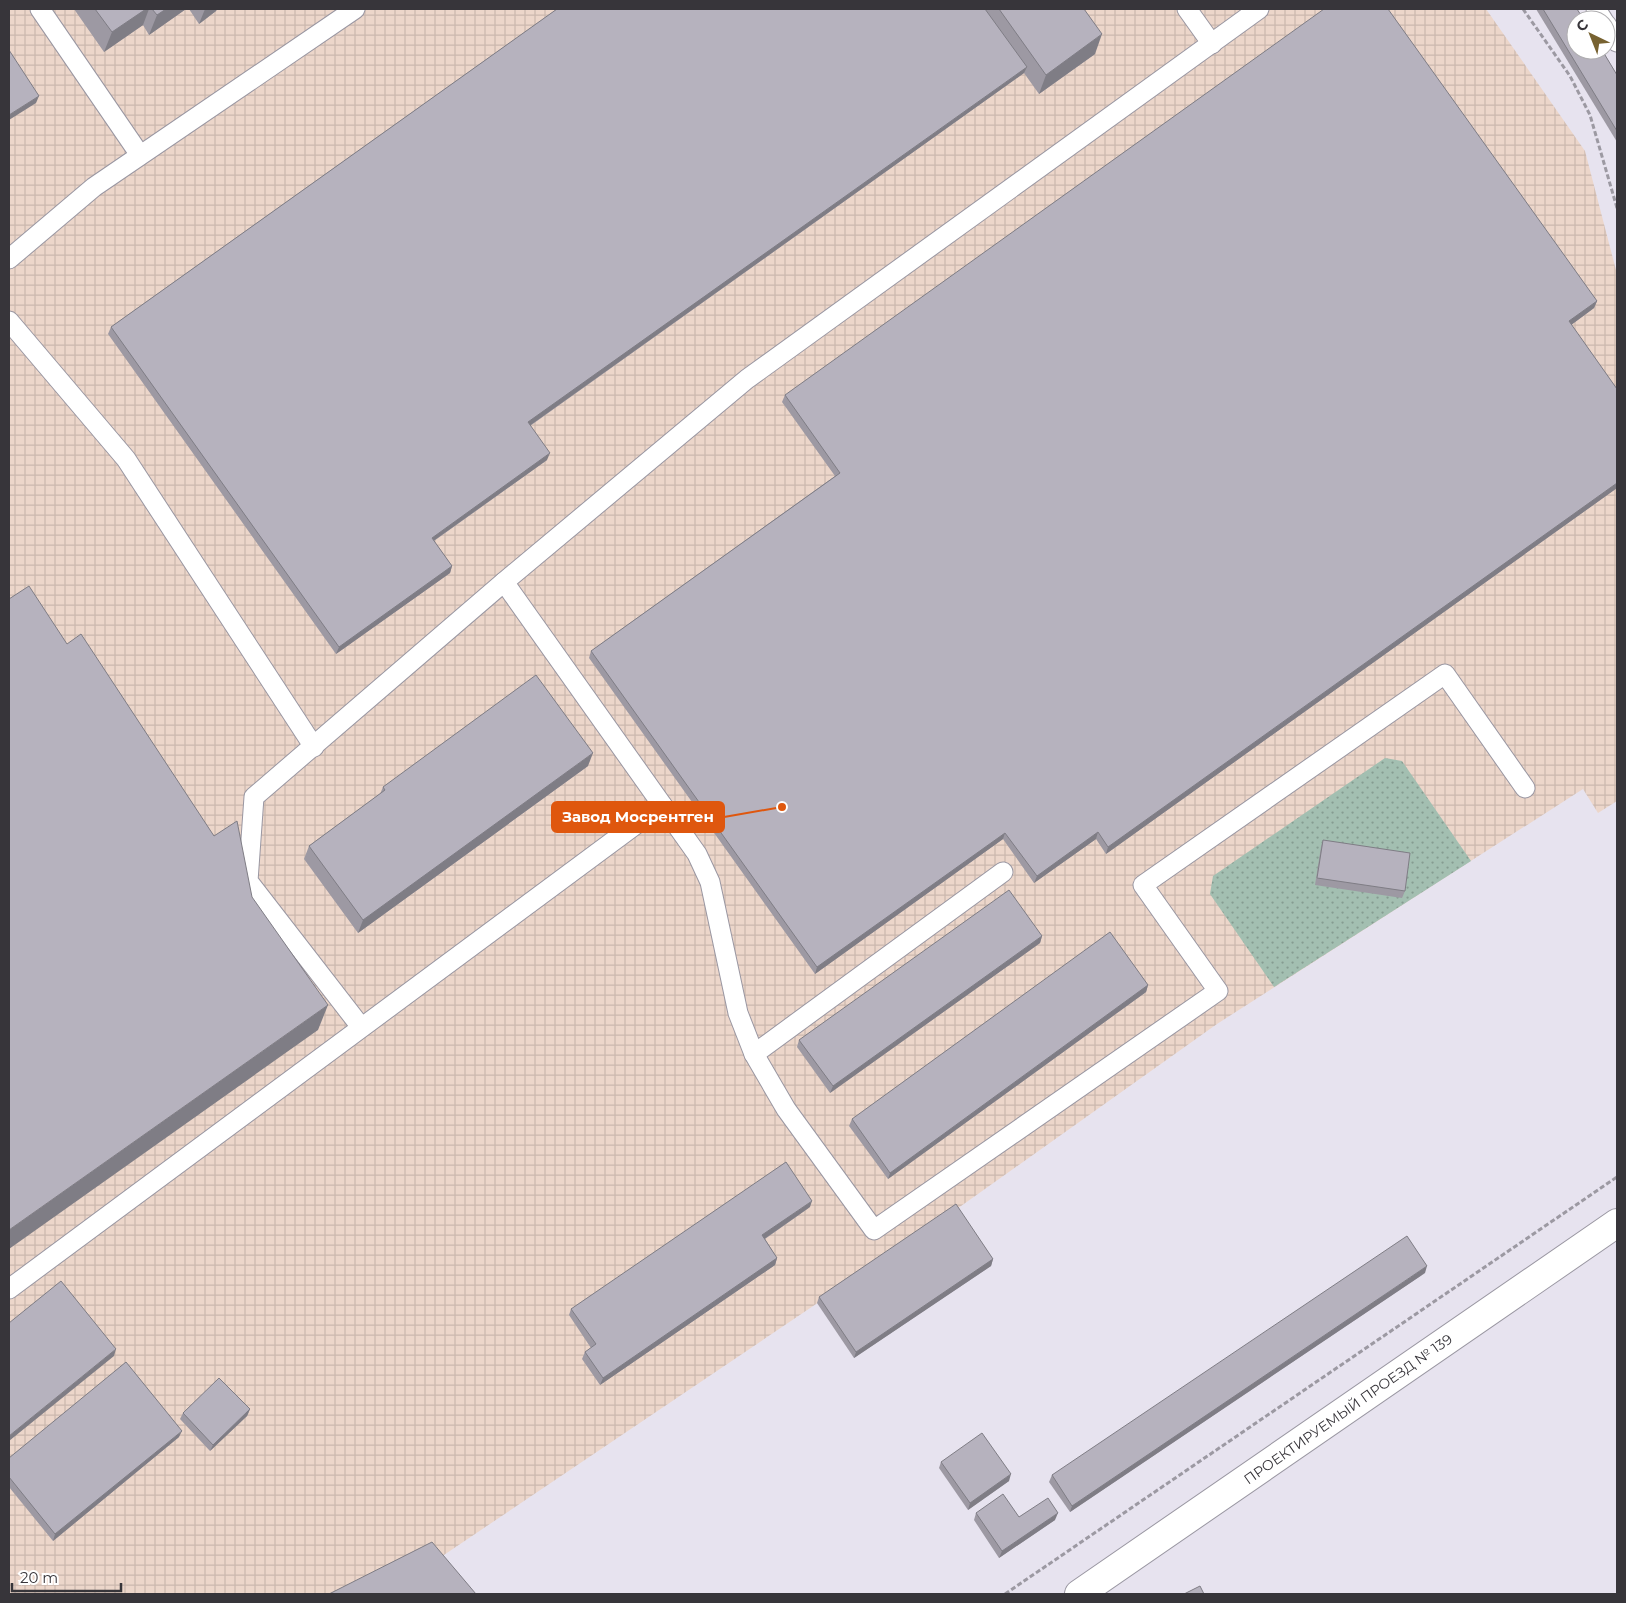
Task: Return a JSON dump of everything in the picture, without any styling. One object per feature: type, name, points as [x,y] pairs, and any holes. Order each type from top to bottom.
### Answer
[{"type":"street","name":"ПРОЕКТИРУЕМЫЙ ПРОЕЗД № 139","points":[[1079,1594],[1617,1223]]},
{"type":"lane","points":[[40,9],[140,155]]},
{"type":"lane","points":[[9,259],[94,187],[355,9]]},
{"type":"lane","points":[[1187,9],[1212,44]]},
{"type":"lane","points":[[361,1027],[248,881],[254,797],[504,582],[747,379],[1259,9]]},
{"type":"lane","points":[[9,321],[126,458],[314,747]]},
{"type":"lane","points":[[504,582],[697,854],[710,882],[738,1013],[754,1054],[786,1109],[874,1230],[1218,991],[1143,886],[1445,674],[1525,788]]},
{"type":"lane","points":[[9,1289],[662,805]]},
{"type":"lane","points":[[754,1054],[1004,872]]},
{"type":"path","points":[[1523,9],[1570,76],[1590,116],[1617,208]]},
{"type":"path","points":[[1005,1594],[1617,1177]]},
{"type":"shaded area","points":[[9,9],[1486,9],[1585,151],[1617,274],[1617,801],[1598,813],[1583,789],[1217,1024],[954,1211],[435,1561],[370,1594],[9,1594]]},
{"type":"green space","points":[[1385,758],[1402,761],[1471,861],[1274,987],[1210,894],[1213,876]]},
{"type":"building","points":[[95,9],[146,9],[112,32]]},
{"type":"building","points":[[152,9],[166,9],[157,15]]},
{"type":"building","points":[[557,9],[985,9],[1027,67],[528,422],[550,453],[432,538],[452,566],[339,647],[111,327]]},
{"type":"building","points":[[999,9],[1084,9],[1102,34],[1046,75]]},
{"type":"building","points":[[1324,9],[1388,9],[1597,301],[1569,321],[1617,389],[1617,483],[1108,847],[1098,832],[1037,876],[1005,833],[817,967],[591,651],[840,473],[785,395]]},
{"type":"building","points":[[1543,9],[1578,10],[1566,10],[1566,47]]},
{"type":"building","points":[[9,50],[39,96],[9,115]]},
{"type":"building","points":[[1574,60],[1608,60],[1617,75],[1617,131]]},
{"type":"building","points":[[29,586],[67,644],[81,634],[214,836],[237,821],[252,897],[328,1005],[9,1230],[9,599]]},
{"type":"building","points":[[536,675],[593,753],[363,920],[309,846],[385,790],[383,787]]},
{"type":"building","points":[[1323,840],[1410,853],[1405,891],[1317,878]]},
{"type":"building","points":[[1009,890],[1042,936],[833,1086],[799,1040]]},
{"type":"building","points":[[1110,932],[1148,985],[890,1173],[852,1119]]},
{"type":"building","points":[[786,1162],[812,1201],[762,1235],[777,1258],[603,1378],[585,1352],[596,1344],[571,1309]]},
{"type":"building","points":[[956,1204],[993,1259],[856,1352],[819,1297]]},
{"type":"building","points":[[1407,1236],[1427,1266],[1072,1506],[1052,1475]]},
{"type":"building","points":[[61,1281],[116,1349],[9,1436],[9,1323]]},
{"type":"building","points":[[126,1362],[182,1431],[55,1534],[9,1477],[9,1458]]},
{"type":"building","points":[[219,1378],[250,1409],[213,1445],[183,1413]]},
{"type":"building","points":[[982,1433],[1011,1474],[970,1503],[941,1462]]},
{"type":"building","points":[[1003,1494],[1019,1517],[1048,1498],[1058,1513],[1002,1551],[976,1513]]},
{"type":"building","points":[[432,1542],[476,1594],[329,1594]]},
{"type":"building","points":[[1200,1586],[1204,1594],[1184,1594]]},
{"type":"place","name":"Завод Мосрентген","points":[[782,807]]}]
